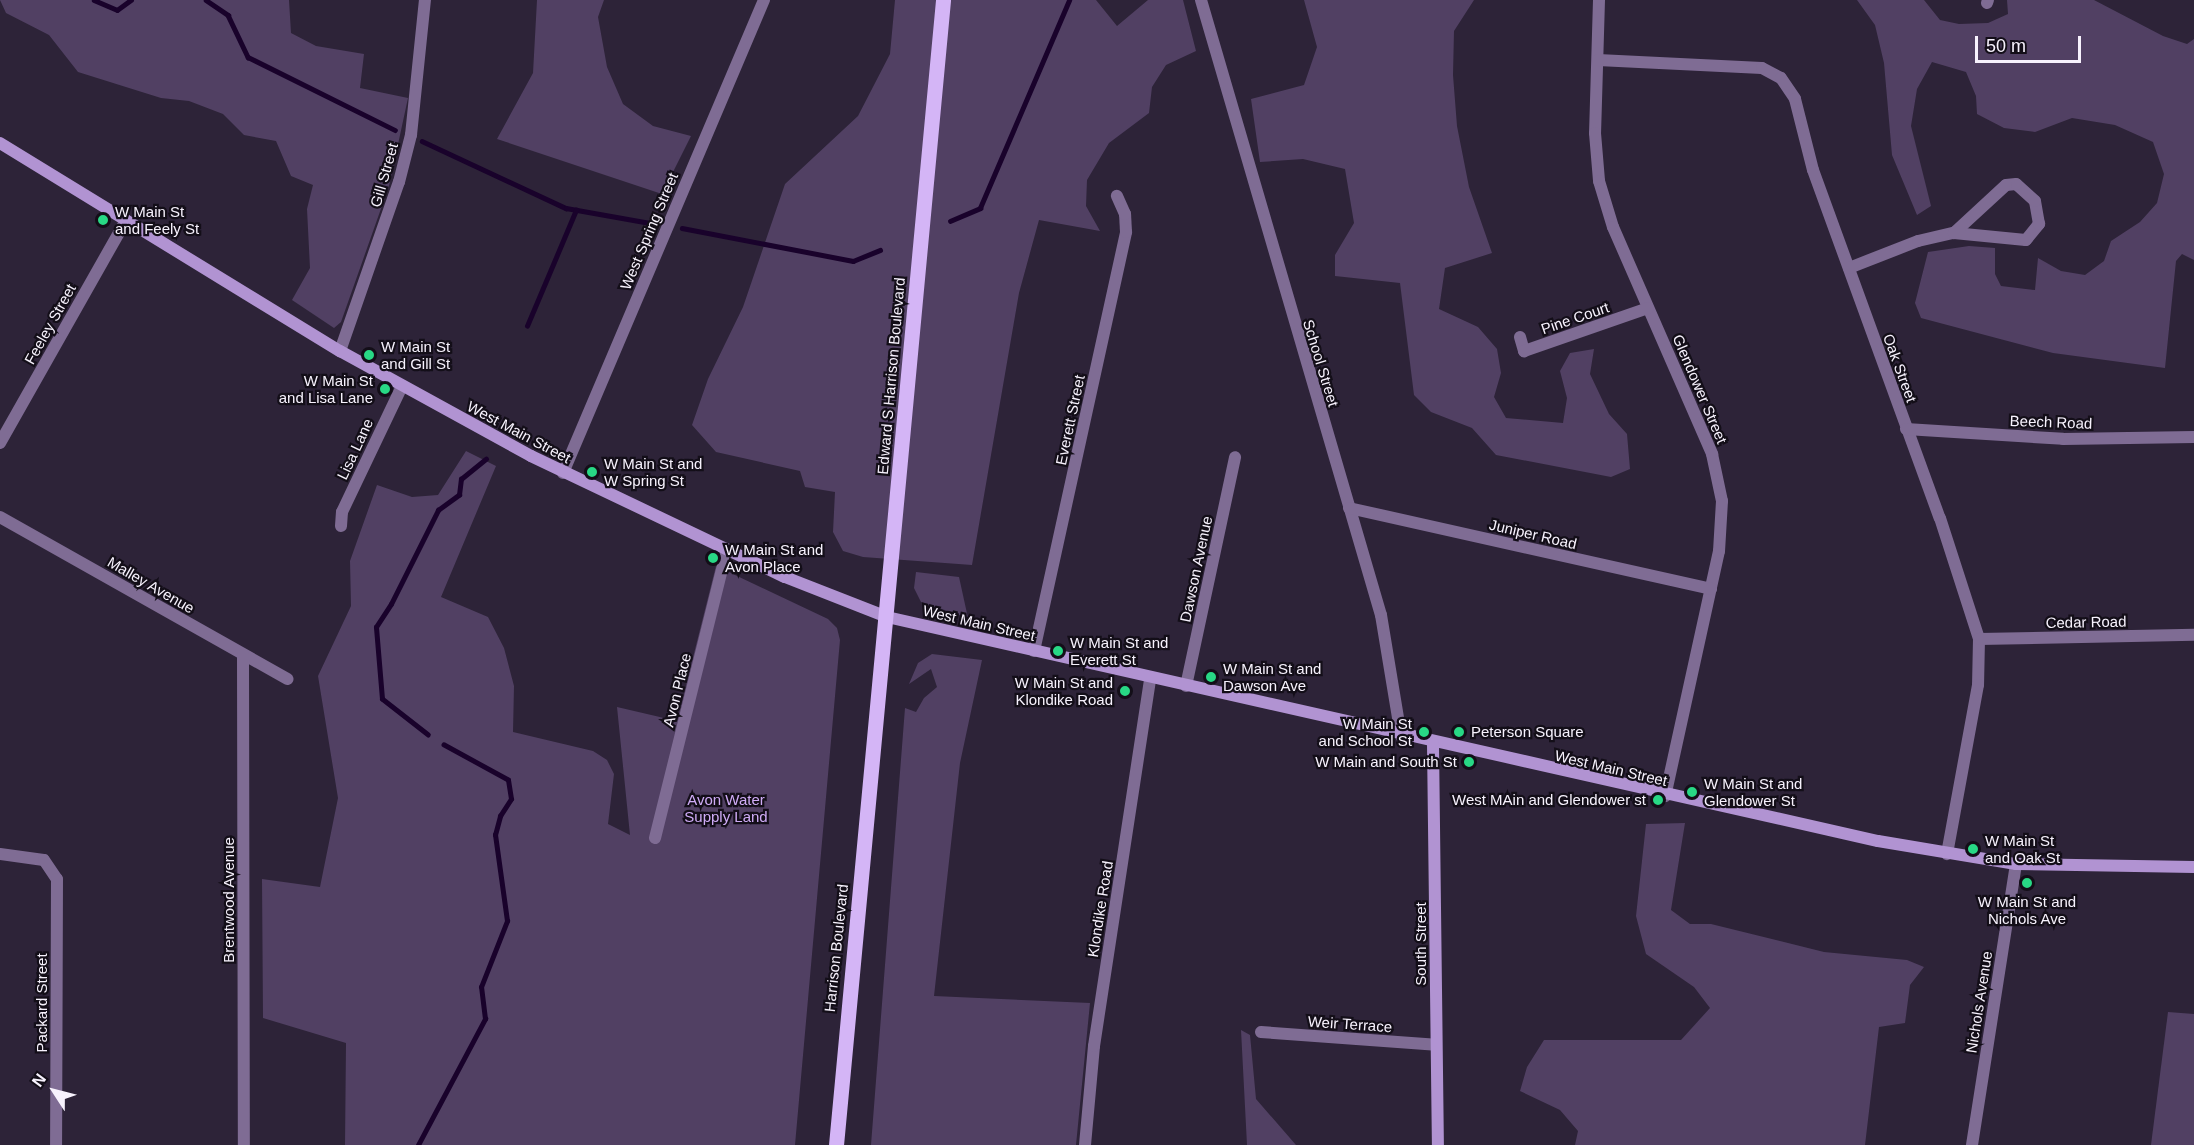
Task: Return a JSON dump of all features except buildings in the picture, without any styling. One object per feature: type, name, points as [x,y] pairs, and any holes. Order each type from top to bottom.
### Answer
[{"type":"main road","name":"Edward S Harrison Boulevard","points":[[874,754],[943,0]]},
{"type":"main road","name":"West Main Street","points":[[0,143],[340,351],[563,473],[785,577],[887,617],[1665,796],[1947,854],[2016,864],[2194,867]]},
{"type":"main road","name":"South Street","points":[[1433,744],[1438,1145]]},
{"type":"main road","name":"Harrison Boulevard","points":[[836,1145],[874,754]]},
{"type":"street","name":"Gill Street","points":[[340,351],[375,256],[411,135],[425,0]]},
{"type":"street","name":"West Spring Street","points":[[563,473],[764,0]]},
{"type":"street","name":"School Street","points":[[1201,0],[1388,644],[1401,736]]},
{"type":"street","name":"Glendower Street","points":[[1599,0],[1595,133],[1599,181],[1613,227],[1719,478],[1722,525],[1711,589],[1665,796]]},
{"type":"street","name":"Oak Street","points":[[1598,60],[1745,65],[1762,68],[1780,78],[1795,99],[1813,170],[1979,639],[1977,686],[1947,854]]},
{"type":"street","points":[[1849,268],[1918,240],[1954,233],[2026,240],[2039,225],[2035,201],[2016,184],[2006,185],[1954,233]]},
{"type":"street","name":"Everett Street","points":[[1034,651],[1126,232],[1125,214],[1117,196]]},
{"type":"street","name":"Feeley Street","points":[[0,443],[126,220]]},
{"type":"street","name":"Pine Court","points":[[1520,337],[1524,351],[1648,308]]},
{"type":"street","name":"Lisa Lane","points":[[341,526],[342,512],[402,386]]},
{"type":"street","name":"Beech Road","points":[[1906,429],[2063,439],[2194,437]]},
{"type":"street","name":"Dawson Avenue","points":[[1186,686],[1235,457]]},
{"type":"street","name":"Juniper Road","points":[[1349,508],[1711,589]]},
{"type":"street","name":"Malley Avenue","points":[[0,517],[288,679]]},
{"type":"street","name":"Avon Place","points":[[655,838],[728,549]]},
{"type":"street","name":"Cedar Road","points":[[1979,639],[2194,635]]},
{"type":"street","name":"Brentwood Avenue","points":[[243,654],[244,1145]]},
{"type":"street","name":"Klondike Road","points":[[1085,1145],[1094,1046],[1149,678]]},
{"type":"street","name":"Packard Street","points":[[0,854],[37,857],[50,864],[57,879],[56,1145]]},
{"type":"street","name":"Nichols Avenue","points":[[1972,1145],[2016,864]]},
{"type":"street","name":"Weir Terrace","points":[[1262,1032],[1436,1045]]},
{"type":"green space","points":[[0,0],[289,0],[291,33],[316,46],[364,54],[360,88],[408,98],[389,186],[341,322],[334,328],[292,300],[310,268],[307,209],[313,185],[291,176],[276,141],[244,135],[223,114],[189,101],[161,98],[78,72],[49,35],[6,13]]},
{"type":"green space","points":[[537,0],[604,0],[598,17],[607,67],[623,104],[653,126],[691,136],[662,194],[497,139],[533,73]]},
{"type":"green space","points":[[895,0],[1096,0],[1117,26],[1148,0],[1183,0],[1196,51],[1166,65],[1152,87],[1149,113],[1109,143],[1087,180],[1086,206],[1100,231],[1039,220],[1019,293],[972,565],[863,557],[843,551],[833,532],[835,492],[805,487],[800,471],[716,452],[692,425],[708,379],[743,307],[785,184],[858,116],[890,54]]},
{"type":"green space","points":[[1304,0],[1474,0],[1454,31],[1453,75],[1457,126],[1469,187],[1492,253],[1445,268],[1439,309],[1478,327],[1497,349],[1501,373],[1494,397],[1506,418],[1563,423],[1567,398],[1560,371],[1570,353],[1594,349],[1590,374],[1609,414],[1627,434],[1630,469],[1611,477],[1496,455],[1472,428],[1431,412],[1414,395],[1400,283],[1335,276],[1335,255],[1354,223],[1345,169],[1303,159],[1260,162],[1251,99],[1304,85],[1317,47]]},
{"type":"green space","points":[[1857,0],[1924,0],[1940,20],[1959,24],[1988,23],[2008,14],[2007,0],[2094,0],[2163,36],[2187,44],[2194,39],[2194,260],[2182,254],[2176,261],[2165,368],[2053,353],[1921,318],[1915,303],[1928,252],[1969,246],[1995,248],[1995,274],[2001,286],[2035,290],[2038,258],[2061,271],[2085,275],[2104,261],[2111,241],[2140,222],[2157,203],[2164,174],[2153,142],[2115,125],[2072,118],[2035,132],[2004,128],[1977,114],[1976,96],[1966,72],[1932,62],[1917,89],[1911,126],[1931,206],[1917,215],[1892,155],[1884,63],[1875,25]]},
{"type":"green space","name":"Avon Water Supply Land","points":[[466,451],[496,466],[441,597],[488,617],[504,648],[514,686],[513,732],[593,751],[607,760],[614,774],[608,824],[630,835],[617,707],[677,721],[716,566],[828,619],[837,628],[840,640],[795,1145],[345,1145],[346,1043],[263,1018],[262,879],[320,887],[338,798],[318,676],[351,606],[350,561],[377,485],[412,497],[438,495]]},
{"type":"green space","points":[[916,572],[959,577],[968,618],[921,602],[914,588]]},
{"type":"green space","points":[[932,654],[982,660],[960,763],[934,996],[1090,1003],[1076,1145],[871,1145],[905,708],[916,712],[924,698],[937,687],[931,669],[909,684],[918,663]]},
{"type":"green space","points":[[1685,823],[1671,910],[1690,924],[1711,924],[1824,952],[1907,960],[1924,967],[1910,985],[1905,1023],[1879,1027],[1865,1145],[1575,1145],[1578,1131],[1560,1110],[1520,1091],[1527,1067],[1544,1040],[1681,1040],[1710,1008],[1694,987],[1646,954],[1636,916],[1646,824]]},
{"type":"green space","points":[[2168,1012],[2194,1014],[2194,1145],[2151,1145]]},
{"type":"green space","points":[[1241,1030],[1250,1035],[1256,1099],[1296,1145],[1247,1145]]},
{"type":"waterway","points":[[94,0],[117,10],[131,0]]},
{"type":"waterway","points":[[206,0],[228,15],[248,57],[395,130]]},
{"type":"waterway","points":[[950,221],[980,208],[1069,0]]},
{"type":"waterway","points":[[422,141],[566,208],[650,223]]},
{"type":"waterway","points":[[527,326],[576,210]]},
{"type":"waterway","points":[[682,228],[853,261],[880,250]]},
{"type":"waterway","points":[[428,735],[382,699],[376,627],[391,604],[438,510],[459,495],[461,479],[486,459]]},
{"type":"waterway","points":[[418,1145],[485,1019],[481,987],[507,921],[495,835],[500,816],[511,799],[508,780],[444,745]]},
{"type":"place","name":"W Main St and Feely St","points":[[103,220]]},
{"type":"place","name":"W Main St and Gill St","points":[[369,355]]},
{"type":"place","name":"W Main St and Lisa Lane","points":[[385,389]]},
{"type":"place","name":"W Main St and W Spring St","points":[[592,472]]},
{"type":"place","name":"W Main St and Avon Place","points":[[713,558]]},
{"type":"place","name":"W Main St and Everett St","points":[[1058,651]]},
{"type":"place","name":"W Main St and Dawson Ave","points":[[1211,677]]},
{"type":"place","name":"W Main St and Klondike Road","points":[[1125,691]]},
{"type":"place","name":"W Main St and School St","points":[[1424,732]]},
{"type":"place","name":"Peterson Square","points":[[1459,732]]},
{"type":"place","name":"W Main and South St","points":[[1469,762]]},
{"type":"place","name":"W Main St and Glendower St","points":[[1692,792]]},
{"type":"place","name":"West MAin and Glendower st","points":[[1658,800]]},
{"type":"place","name":"W Main St and Oak St","points":[[1973,849]]},
{"type":"place","name":"W Main St and Nichols Ave","points":[[2027,883]]}]
